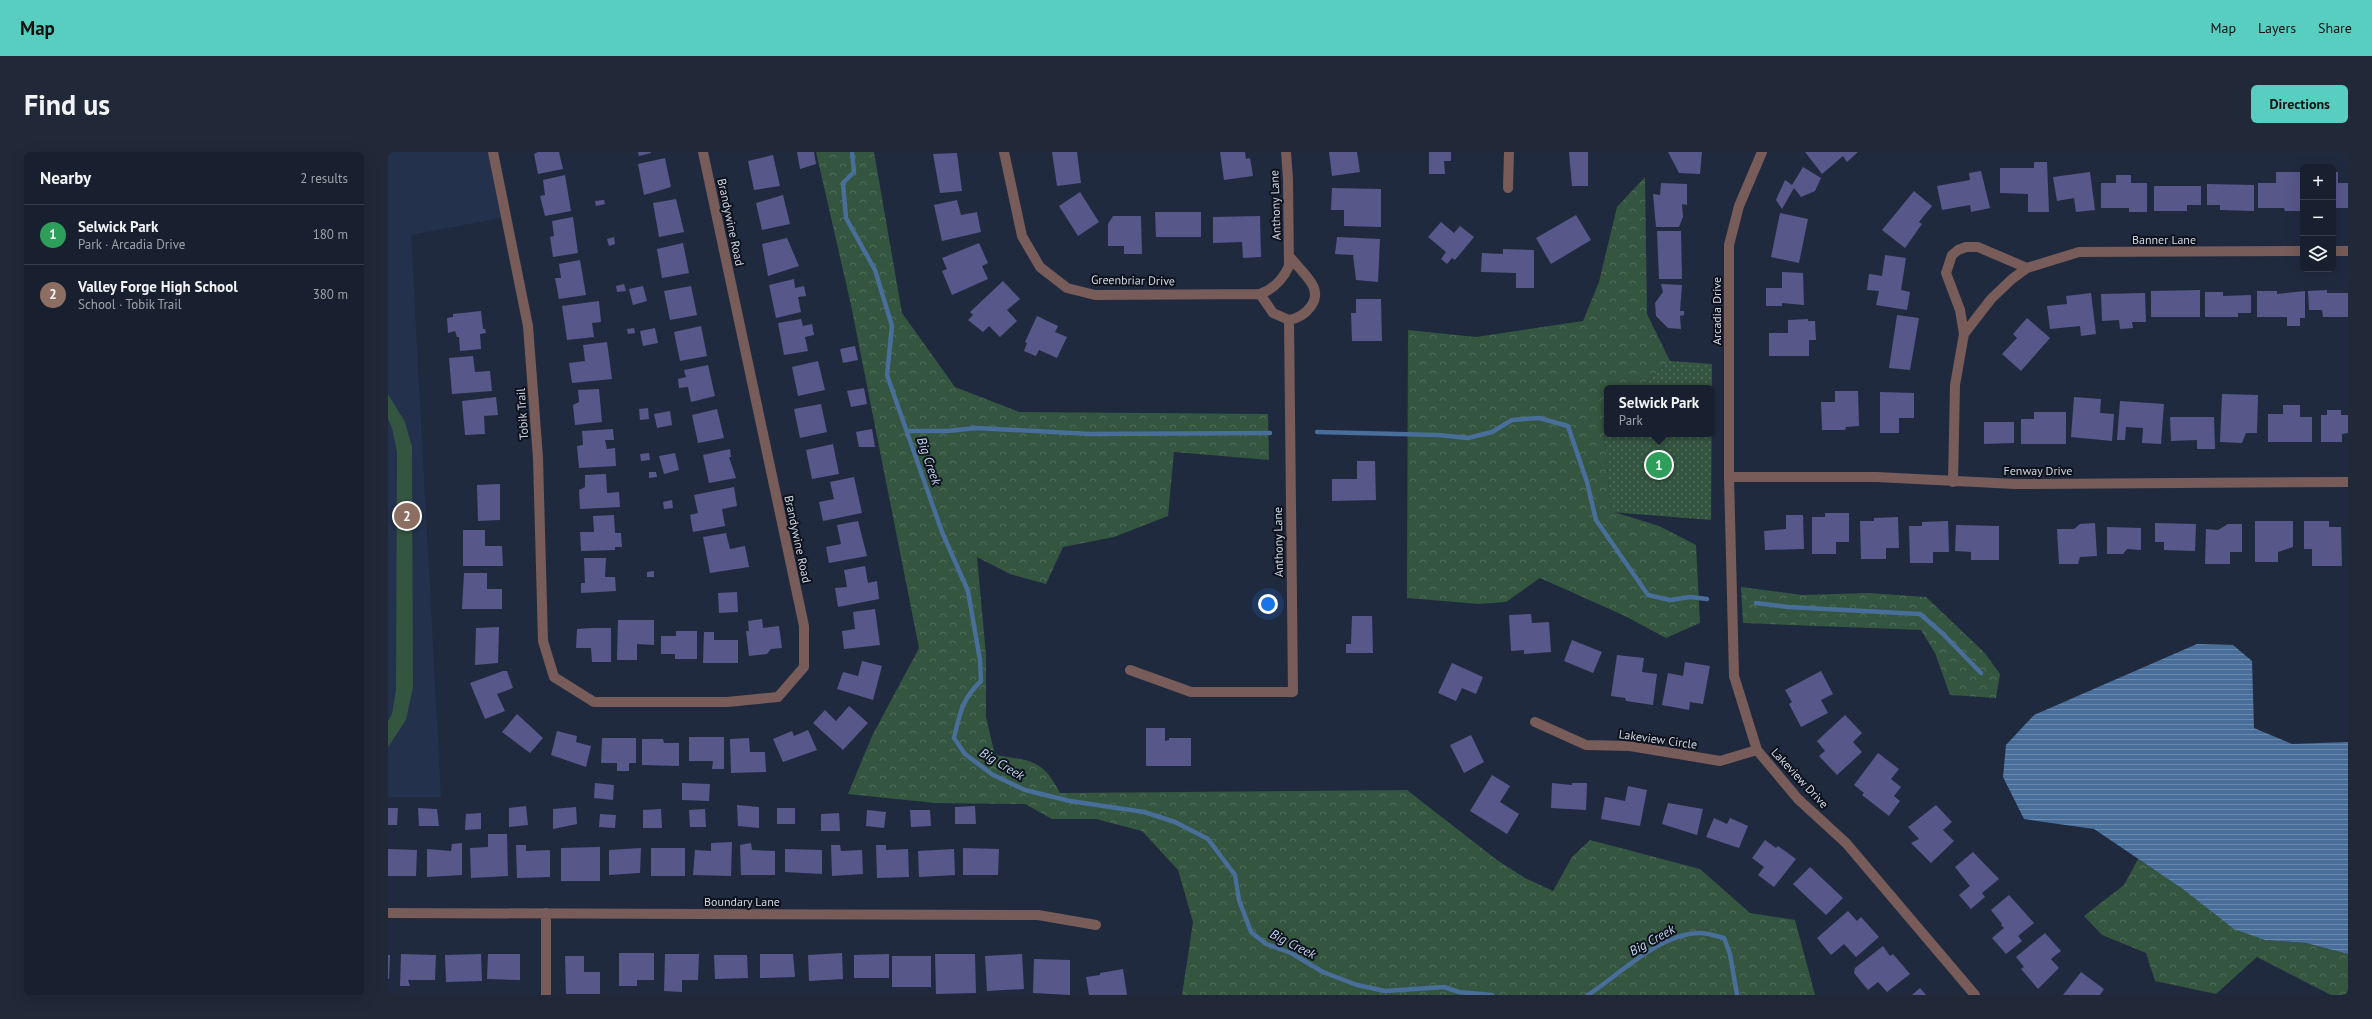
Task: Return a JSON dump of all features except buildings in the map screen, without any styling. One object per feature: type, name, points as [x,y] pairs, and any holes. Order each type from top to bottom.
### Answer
[{"type":"street","name":"Tobik Trail","points":[[492,152],[528,326],[538,458],[543,641],[554,677]]},
{"type":"street","name":"Brandywine Road","points":[[554,677],[594,702],[727,702],[778,697],[804,667],[804,626],[703,152]]},
{"type":"street","name":"Greenbriar Drive","points":[[1004,152],[1022,236],[1040,267],[1067,288],[1095,295],[1260,294]]},
{"type":"street","name":"Anthony Lane","points":[[1260,294],[1268,291],[1283,278],[1289,266],[1290,257],[1286,152]]},
{"type":"street","points":[[1508,188],[1509,152]]},
{"type":"street","name":"Arcadia Drive","points":[[1729,477],[1729,245],[1739,206],[1762,152]]},
{"type":"street","name":"Banner Lane","points":[[1954,482],[1955,385],[1964,334],[1960,310],[1946,273],[1952,255],[1958,250],[1966,247],[1978,247],[2027,268]]},
{"type":"street","name":"Banner Lane","points":[[1964,334],[1991,299],[2012,279],[2027,268],[2079,252],[2300,251]]},
{"type":"street","points":[[2336,251],[2348,251]]},
{"type":"street","name":"Anthony Lane","points":[[1130,670],[1191,692],[1293,692],[1289,320],[1298,318],[1310,310],[1314,298],[1313,286],[1290,257]]},
{"type":"street","points":[[1260,294],[1273,313],[1289,320]]},
{"type":"street","name":"Fenway Drive","points":[[1729,477],[1876,477],[1954,482],[2348,482]]},
{"type":"street","name":"Lakeview Drive","points":[[1729,477],[1734,676],[1757,750],[1798,799],[1846,843],[1975,995]]},
{"type":"street","name":"Lakeview Circle","points":[[1535,722],[1586,745],[1630,746],[1720,761],[1757,750]]},
{"type":"street","name":"Boundary Lane","points":[[388,913],[1038,915],[1096,925]]},
{"type":"street","points":[[546,913],[546,995]]},
{"type":"shaded area","points":[[388,152],[493,152],[506,217],[411,235],[441,797],[388,797]]},
{"type":"shaded area","points":[[2197,644],[2233,645],[2252,661],[2254,728],[2292,744],[2348,742],[2348,954],[2306,943],[2265,940],[2234,929],[2183,889],[2094,829],[2024,819],[2003,777],[2006,745],[2034,715]]},
{"type":"green space","points":[[816,152],[874,152],[902,313],[955,387],[1019,412],[1268,414],[1269,460],[1174,452],[1168,516],[1114,537],[1063,547],[1046,584],[1010,574],[977,557],[986,655],[986,717],[995,755],[1026,760],[1041,767],[1047,773],[1060,793],[1407,790],[1497,860],[1525,878],[1553,891],[1572,857],[1590,840],[1700,869],[1750,913],[1795,920],[1815,995],[1182,995],[1193,922],[1178,870],[1142,831],[1096,819],[1052,819],[1025,804],[935,803],[848,794],[872,736],[919,648],[851,305]]},
{"type":"green space","points":[[1645,177],[1647,314],[1670,361],[1642,385],[1604,385],[1604,437],[1611,511],[1659,526],[1696,545],[1700,623],[1666,638],[1625,616],[1540,578],[1506,602],[1479,604],[1407,598],[1408,330],[1476,337],[1583,321],[1599,282],[1617,207]]},
{"type":"green space","points":[[1670,361],[1712,364],[1712,385],[1642,385]]},
{"type":"green space","points":[[388,394],[405,422],[412,447],[413,687],[406,720],[388,747],[388,721],[392,714],[396,690],[397,452],[392,428],[388,419]]},
{"type":"green space","points":[[1605,437],[1712,437],[1711,520],[1611,512]]},
{"type":"green space","points":[[1741,587],[1802,595],[1869,593],[1926,597],[1984,652],[2000,674],[1996,698],[1950,695],[1935,653],[1921,630],[1743,623]]},
{"type":"green space","points":[[2138,859],[2265,940],[2306,943],[2348,954],[2348,995],[2331,995],[2257,957],[2216,994],[2155,981],[2146,953],[2102,935],[2084,916],[2124,885]]},
{"type":"waterway","name":"Big Creek","points":[[852,152],[854,172],[843,183],[846,218],[875,270],[892,326],[887,375],[942,532],[968,591],[980,660],[981,681],[966,700],[960,714],[954,738],[965,754],[993,775],[1025,790],[1070,801],[1144,812],[1175,822],[1208,839],[1235,875],[1239,900],[1251,932],[1266,944],[1291,953],[1323,972],[1357,985],[1385,991],[1444,987],[1459,992],[1492,995]]},
{"type":"waterway","points":[[1317,432],[1438,435],[1468,438],[1492,432],[1512,420],[1539,418],[1568,426],[1587,482],[1596,520],[1648,595],[1670,600],[1690,597],[1707,599]]},
{"type":"waterway","points":[[907,431],[948,431],[976,428],[1091,434],[1270,433]]},
{"type":"waterway","points":[[1756,603],[1788,607],[1920,614],[1942,633],[1981,673]]},
{"type":"waterway","name":"Big Creek","points":[[1588,995],[1655,947],[1685,935],[1700,933],[1724,938],[1730,954],[1737,995]]},
{"type":"place","name":"Selwick Park","points":[[1659,465]]},
{"type":"place","name":"Valley Forge High School","points":[[407,516]]}]
